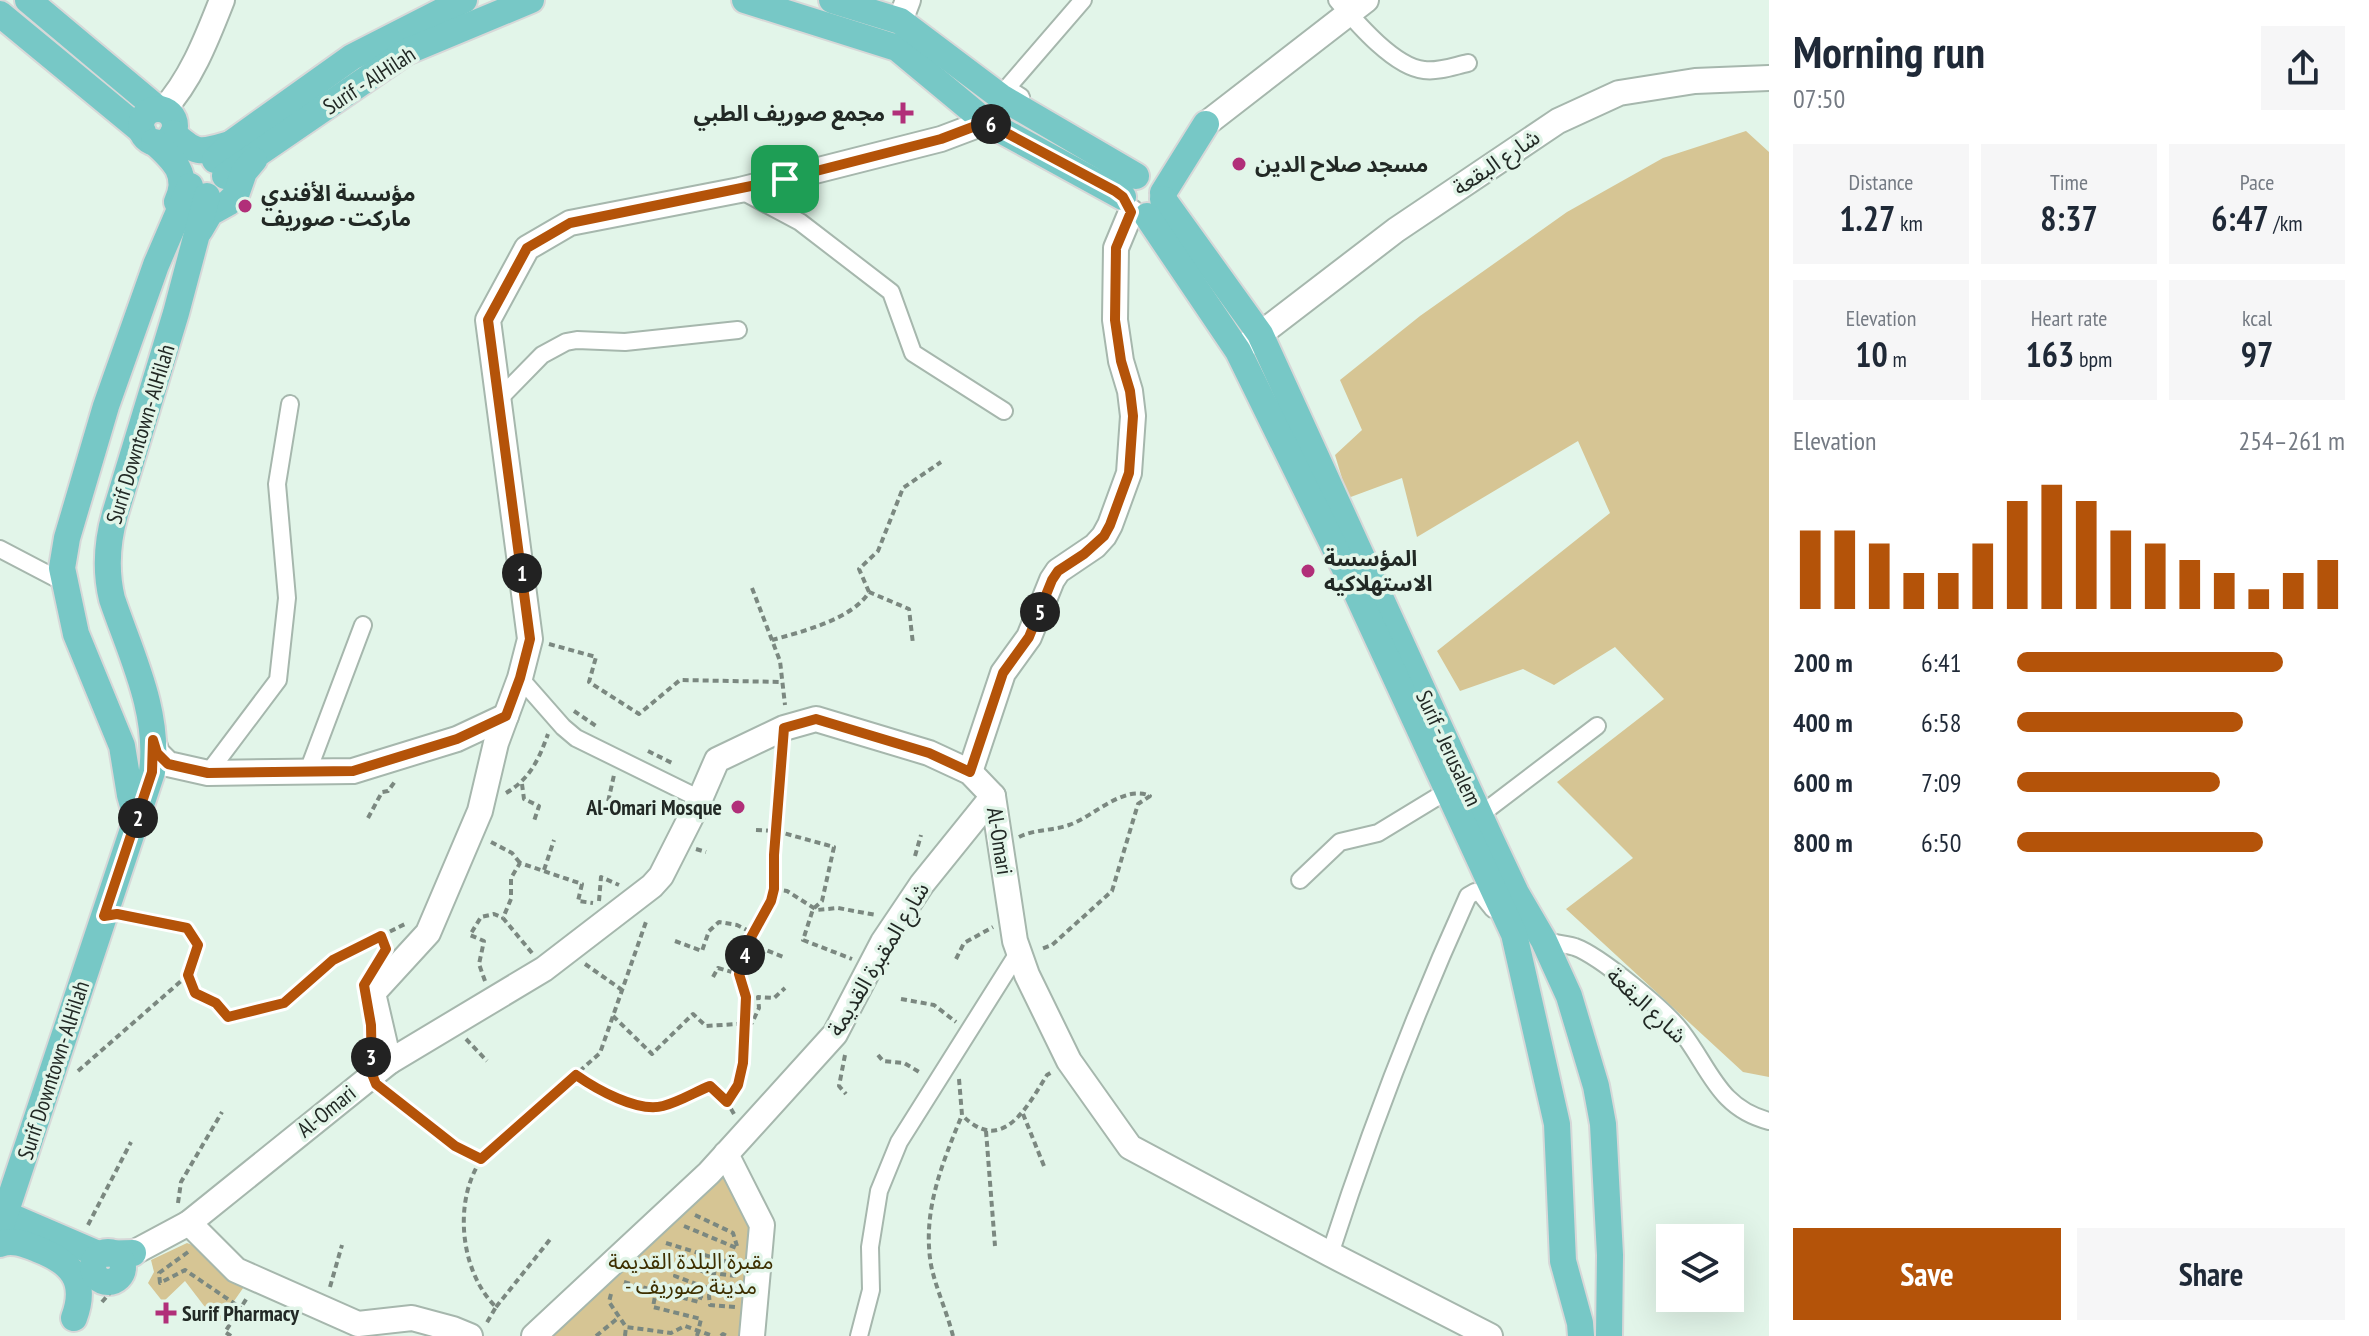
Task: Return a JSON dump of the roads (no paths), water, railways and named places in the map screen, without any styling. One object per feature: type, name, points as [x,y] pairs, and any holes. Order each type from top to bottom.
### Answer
[{"type":"main road","points":[[28,0],[208,170]]},
{"type":"main road","name":"Surif - AlHilah","points":[[208,170],[352,57],[464,0]]},
{"type":"main road","name":"Surif - AlHilah","points":[[208,170],[259,154],[406,52],[531,0]]},
{"type":"main road","points":[[745,0],[897,48],[986,122],[1144,195]]},
{"type":"main road","points":[[832,0],[904,10],[1001,97],[1034,116],[1144,195]]},
{"type":"main road","points":[[0,14],[200,152],[208,170]]},
{"type":"main road","points":[[986,122],[1013,109],[1034,116]]},
{"type":"main road","points":[[1144,195],[1206,124]]},
{"type":"main road","points":[[156,265],[161,237],[180,196],[182,184],[180,168],[163,128]]},
{"type":"main road","points":[[197,234],[210,213],[236,195],[244,172],[259,154]]},
{"type":"main road","points":[[156,265],[208,170]]},
{"type":"main road","name":"Surif Downtown- AlHilah","points":[[3,1222],[152,772],[153,740],[149,705],[110,590],[108,545],[197,234],[208,170]]},
{"type":"main road","name":"Surif - Jerusalem","points":[[1144,195],[1260,334],[1516,893],[1544,940],[1569,996],[1596,1086],[1603,1124],[1609,1336]]},
{"type":"main road","name":"Surif - Jerusalem","points":[[1144,195],[1238,351],[1353,585],[1514,934],[1557,1124],[1563,1261],[1580,1333]]},
{"type":"main road","name":"Surif Downtown- AlHilah","points":[[137,820],[122,746],[76,634],[62,568],[67,538],[102,421],[156,265]]},
{"type":"main road","points":[[1522,966],[1526,938],[1532,934],[1544,940]]},
{"type":"main road","points":[[3,1222],[98,1254],[121,1255]]},
{"type":"main road","points":[[0,1244],[17,1242],[66,1263],[79,1291],[79,1303],[66,1327]]},
{"type":"main road","points":[[66,1327],[105,1282],[97,1277],[93,1265],[99,1254],[121,1255]]},
{"type":"main road","points":[[1580,1333],[1598,1331],[1604,1324],[1610,1301]]},
{"type":"street","points":[[163,128],[191,92],[204,44],[222,0]]},
{"type":"street","points":[[1034,116],[1038,108],[1007,88],[1083,0]]},
{"type":"street","points":[[1206,124],[1351,5],[1391,55],[1406,64],[1427,70],[1468,63]]},
{"type":"street","name":"شارع البقعة","points":[[1238,351],[1396,230],[1558,121],[1619,93],[1695,81],[1769,78]]},
{"type":"street","points":[[380,1068],[373,993],[428,933],[480,811],[496,743],[520,678],[530,639],[488,320],[527,248],[570,223],[740,190],[941,139],[986,122]]},
{"type":"street","points":[[740,190],[800,222],[891,292],[913,353],[1004,411]]},
{"type":"street","points":[[970,772],[1003,673],[1029,637],[1052,580],[1058,571],[1104,536],[1129,473],[1133,416],[1115,320],[1116,248],[1144,195]]},
{"type":"street","points":[[500,398],[542,355],[566,342],[625,342],[738,330]]},
{"type":"street","points":[[208,773],[278,680],[287,598],[277,484],[290,404]]},
{"type":"street","points":[[0,549],[63,582]]},
{"type":"street","points":[[308,771],[363,625]]},
{"type":"street","points":[[520,678],[576,738],[700,799]]},
{"type":"street","points":[[153,740],[157,753],[168,764],[208,773],[353,771],[457,739],[506,716]]},
{"type":"street","name":"Al-Omari","points":[[121,1255],[196,1231],[380,1068],[544,969],[652,886],[661,876],[717,760],[784,728],[816,719],[929,753],[970,772],[993,796],[1027,952],[1069,1061],[1130,1147],[1490,1336]]},
{"type":"street","points":[[1480,815],[1597,726]]},
{"type":"street","points":[[1300,880],[1340,842],[1378,833],[1447,791]]},
{"type":"street","name":"شارع المقبرة القديمة","points":[[534,1336],[726,1154],[835,1034],[883,942],[906,907],[993,796]]},
{"type":"street","points":[[1330,1254],[1382,1100],[1419,1005],[1468,896],[1475,892],[1481,894],[1514,934]]},
{"type":"street","name":"شارع البقعة","points":[[1544,940],[1576,948],[1611,968],[1680,1029],[1726,1099],[1746,1113],[1769,1121]]},
{"type":"street","points":[[859,1336],[871,1290],[870,1247],[879,1191],[899,1142],[932,1080],[1027,952]]},
{"type":"street","points":[[726,1154],[762,1225],[752,1336]]},
{"type":"street","points":[[196,1231],[236,1270],[358,1324],[412,1318],[470,1336]]},
{"type":"place","name":"مجمع صوريف الطبي","points":[[903,113]]},
{"type":"place","name":"مسجد صلاح الدين","points":[[1239,164]]},
{"type":"place","name":"مؤسسة الأفندي ماركت - صوريف","points":[[245,206]]},
{"type":"place","name":"المؤسسة الاستهلاكيه","points":[[1308,571]]},
{"type":"place","name":"Al-Omari Mosque","points":[[738,807]]},
{"type":"place","name":"Surif Pharmacy","points":[[166,1313]]},
{"type":"park label","name":"مقبرة البلدة القديمة - مدينة صوريف","points":[[691,1274]]}]
